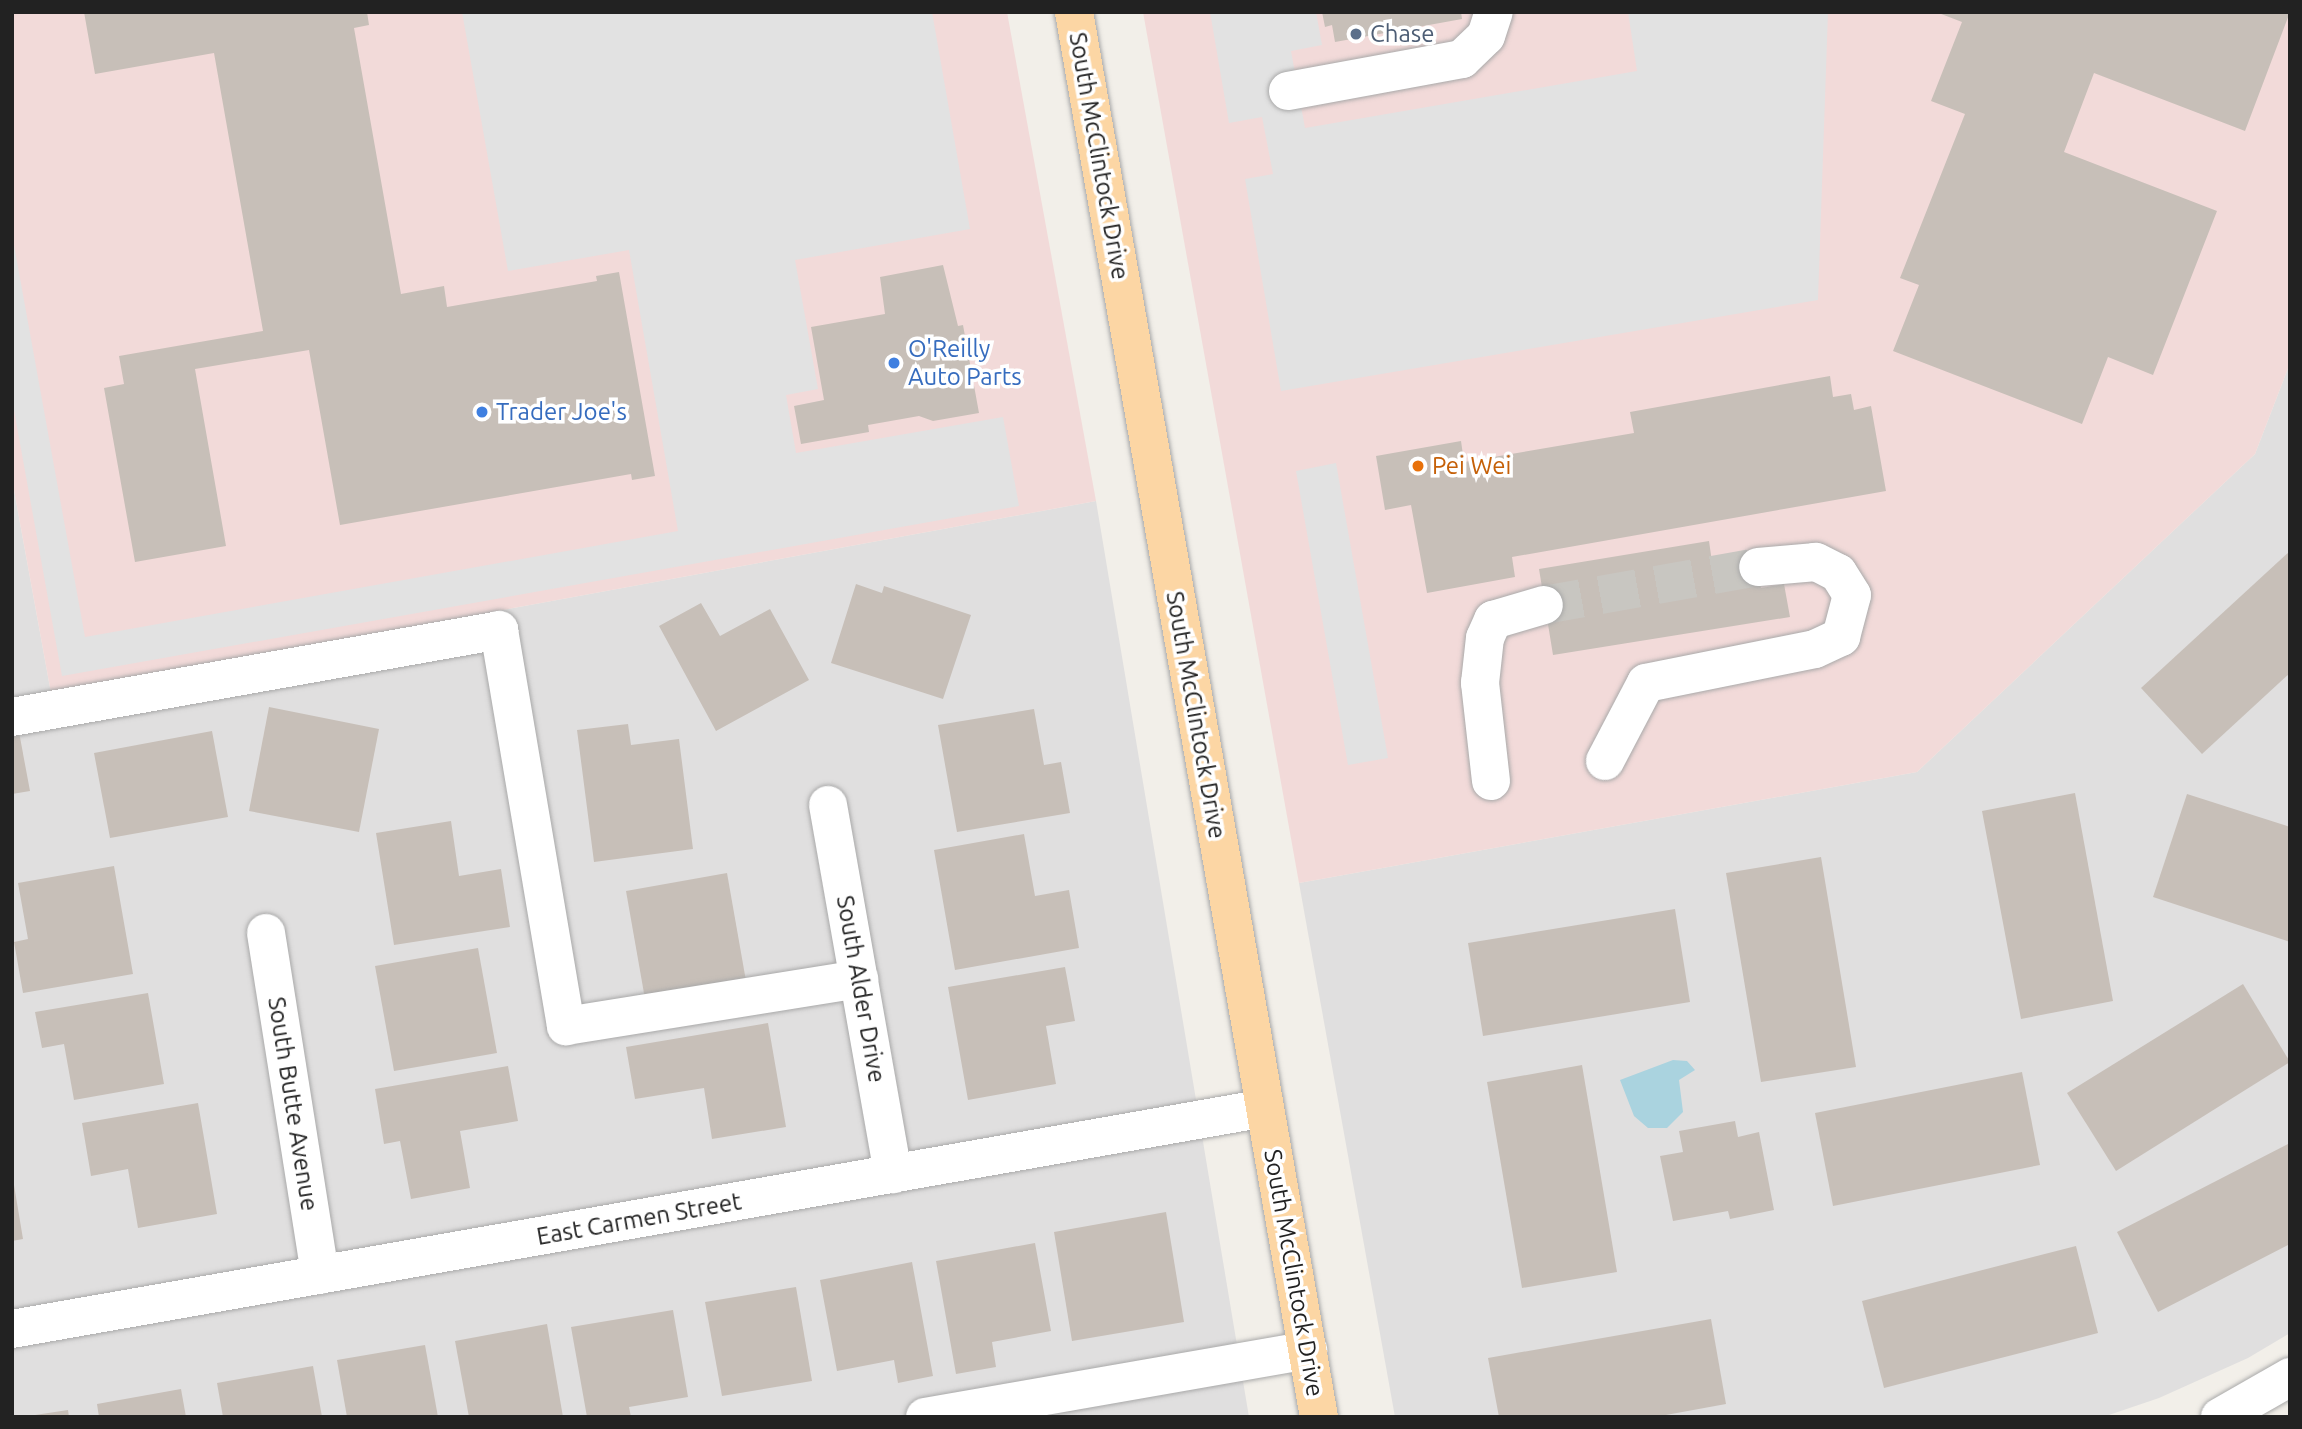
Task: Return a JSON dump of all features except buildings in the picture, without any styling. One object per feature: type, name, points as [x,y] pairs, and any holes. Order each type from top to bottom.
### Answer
[{"type":"main road","name":"South McClintock Drive","points":[[1074,12],[1319,1417]]},
{"type":"street","points":[[1288,91],[1462,59],[1486,36],[1494,12]]},
{"type":"street","points":[[1605,761],[1646,683],[1793,654],[1842,637],[1852,595],[1838,573],[1816,562],[1758,567]]},
{"type":"street","points":[[1491,781],[1480,683],[1485,638],[1493,620],[1545,605]]},
{"type":"street","points":[[12,717],[499,630],[566,1026],[859,979]]},
{"type":"street","name":"South Alder Drive","points":[[828,805],[893,1174]]},
{"type":"street","name":"South Butte Avenue","points":[[266,933],[320,1275]]},
{"type":"street","name":"East Carmen Street","points":[[12,1329],[1265,1108]]},
{"type":"street","points":[[925,1417],[1308,1350]]},
{"type":"street","points":[[2220,1417],[2290,1377]]},
{"type":"shaded area","points":[[12,12],[1007,12],[1096,501],[51,693],[12,479]]},
{"type":"shaded area","points":[[462,12],[932,12],[970,229],[795,260],[818,389],[786,395],[796,453],[1003,417],[1019,506],[62,676],[12,399],[12,234],[85,637],[678,531],[629,250],[508,271]]},
{"type":"shaded area","points":[[1143,12],[2290,12],[2290,363],[2255,454],[1917,772],[1299,883]]},
{"type":"shaded area","points":[[1210,12],[1316,12],[1322,45],[1291,51],[1305,128],[1637,71],[1628,12],[1828,12],[1818,300],[1281,391],[1245,179],[1273,174],[1262,117],[1229,123]]},
{"type":"shaded area","points":[[2290,363],[2290,1333],[2248,1358],[2159,1398],[2103,1417],[1395,1417],[1299,883],[1917,772],[2255,454]]},
{"type":"shaded area","points":[[1336,463],[1388,758],[1348,765],[1296,471]]},
{"type":"shaded area","points":[[12,479],[51,693],[1096,501],[1249,1417],[12,1417]]},
{"type":"water","points":[[1673,1060],[1687,1061],[1695,1070],[1679,1080],[1683,1112],[1667,1128],[1648,1128],[1634,1116],[1620,1080]]},
{"type":"tunnel","points":[[1544,605],[1758,567]]},
{"type":"place","name":"Chase","points":[[1356,34]]},
{"type":"place","name":"O'Reilly Auto Parts","points":[[894,363]]},
{"type":"place","name":"Trader Joe's","points":[[482,412]]},
{"type":"place","name":"Pei Wei","points":[[1418,466]]}]
